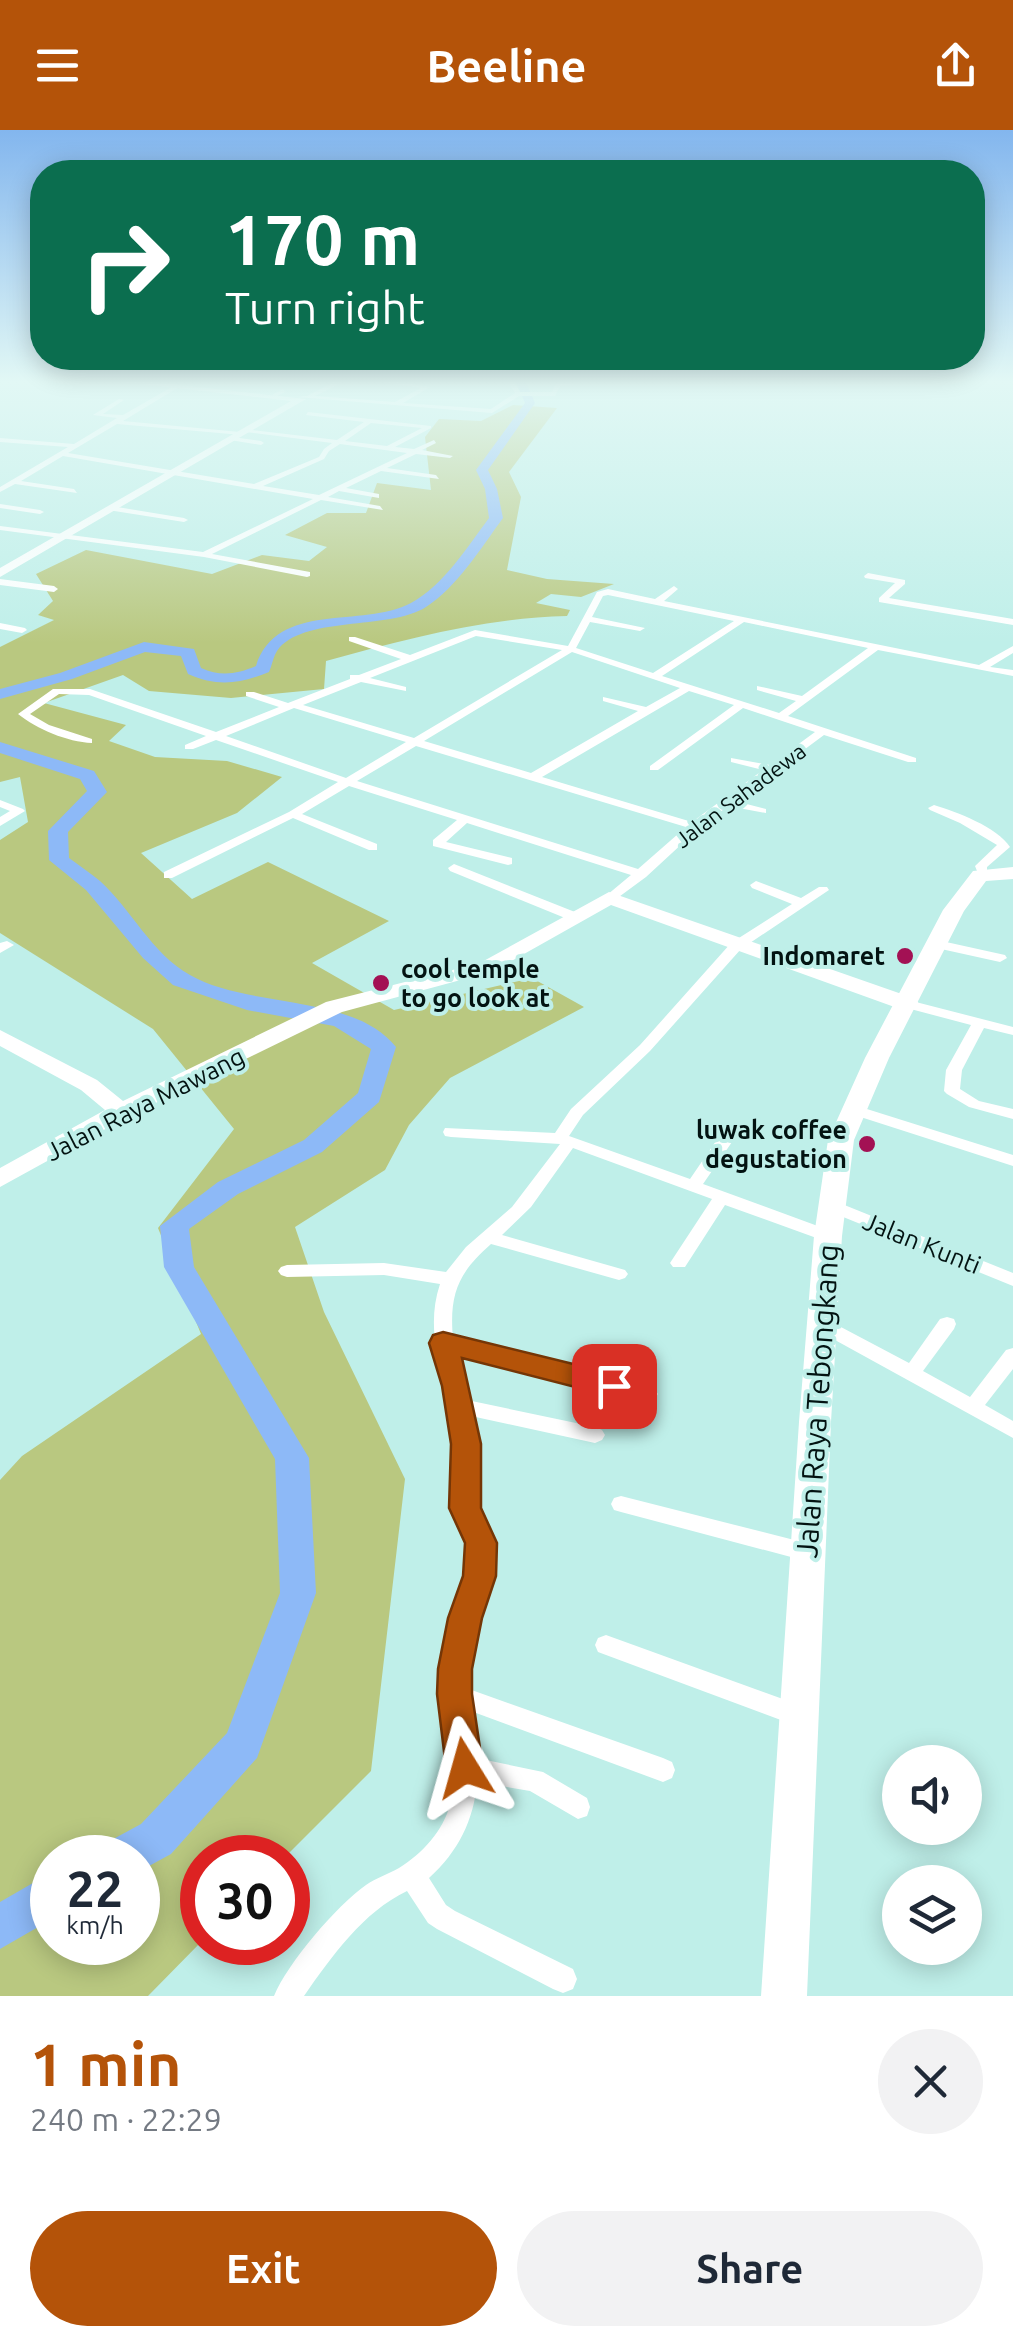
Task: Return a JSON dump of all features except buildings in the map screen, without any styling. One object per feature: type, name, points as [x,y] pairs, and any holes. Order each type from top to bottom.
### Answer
[{"type":"main road","points":[[0,573],[110,508],[188,469]]},
{"type":"main road","name":"Jalan Raya Tebongkang","points":[[784,1996],[806,1552],[830,1221],[841,1140],[851,1109],[954,910],[998,873]]},
{"type":"main road","points":[[612,898],[736,946],[908,1004]]},
{"type":"main road","name":"Jalan Raya Mawang","points":[[0,1180],[120,1111],[334,1007],[487,966],[612,898]]},
{"type":"main road","points":[[0,1037],[89,1085],[120,1111]]},
{"type":"street","points":[[0,490],[37,469]]},
{"type":"street","points":[[137,469],[176,477],[193,475],[380,508]]},
{"type":"street","points":[[257,486],[296,469]]},
{"type":"street","points":[[204,554],[381,469]]},
{"type":"street","points":[[382,469],[436,477]]},
{"type":"street","points":[[14,482],[74,491]]},
{"type":"street","points":[[338,489],[376,496]]},
{"type":"street","points":[[0,506],[40,512]]},
{"type":"street","points":[[110,508],[184,520]]},
{"type":"street","points":[[0,528],[204,554],[308,574]]},
{"type":"street","points":[[868,576],[902,583],[882,600],[1013,622]]},
{"type":"street","points":[[0,582],[54,588]]},
{"type":"street","points":[[657,602],[674,589]]},
{"type":"street","points":[[168,876],[293,814],[571,649],[604,593],[1013,674]]},
{"type":"street","points":[[706,612],[719,601]]},
{"type":"street","points":[[906,612],[915,604]]},
{"type":"street","points":[[771,625],[784,614]]},
{"type":"street","points":[[968,625],[981,616]]},
{"type":"street","points":[[587,619],[640,628]]},
{"type":"street","points":[[655,676],[744,619]]},
{"type":"street","points":[[0,626],[22,630]]},
{"type":"street","points":[[189,748],[354,677],[475,632],[571,649],[912,760]]},
{"type":"street","points":[[352,639],[409,658]]},
{"type":"street","points":[[780,718],[876,647]]},
{"type":"street","points":[[980,668],[1013,649]]},
{"type":"street","points":[[354,677],[402,689]]},
{"type":"street","points":[[532,777],[688,687]]},
{"type":"street","points":[[88,741],[45,728],[23,714],[56,691],[76,688],[220,734],[348,782],[642,874]]},
{"type":"street","points":[[654,768],[758,688],[804,700]]},
{"type":"street","points":[[250,694],[694,826]]},
{"type":"street","points":[[607,699],[648,711]]},
{"type":"street","name":"Jalan Sahadewa","points":[[612,898],[694,826],[823,731]]},
{"type":"street","points":[[735,760],[774,770]]},
{"type":"street","points":[[549,796],[560,786]]},
{"type":"street","points":[[729,803],[762,811]]},
{"type":"street","points":[[0,804],[19,812],[0,822]]},
{"type":"street","points":[[934,808],[1002,842],[1000,853],[981,866],[998,873]]},
{"type":"street","points":[[293,814],[373,848]]},
{"type":"street","points":[[465,819],[438,843],[508,861]]},
{"type":"street","points":[[507,831],[520,820]]},
{"type":"street","points":[[454,868],[575,917]]},
{"type":"street","points":[[756,885],[801,903]]},
{"type":"street","points":[[288,1996],[322,1946],[374,1894],[412,1875],[446,1841],[468,1791],[454,1694],[465,1618],[479,1576],[481,1543],[465,1508],[468,1479],[460,1406],[441,1326],[450,1279],[486,1237],[517,1212],[564,1141],[577,1112],[645,1048],[736,946],[823,890]]},
{"type":"street","points":[[938,944],[1000,958]]},
{"type":"street","points":[[908,1004],[1013,1030]]},
{"type":"street","points":[[979,1024],[954,1070],[952,1092],[974,1104],[1013,1114]]},
{"type":"street","points":[[851,1109],[1013,1161]]},
{"type":"street","name":"Jalan Kunti","points":[[451,1132],[564,1141],[721,1198],[830,1221],[1013,1280]]},
{"type":"street","points":[[693,1187],[724,1142]]},
{"type":"street","points":[[679,1263],[721,1198]]},
{"type":"street","points":[[486,1237],[619,1274]]},
{"type":"street","points":[[287,1271],[384,1268],[450,1279]]},
{"type":"street","points":[[822,1324],[1013,1430]]},
{"type":"street","points":[[912,1373],[946,1324]]},
{"type":"street","points":[[443,1343],[648,1394]]},
{"type":"street","points":[[974,1406],[1013,1355]]},
{"type":"street","points":[[460,1406],[595,1435]]},
{"type":"street","points":[[621,1504],[806,1552]]},
{"type":"street","points":[[606,1644],[797,1716]]},
{"type":"street","points":[[454,1694],[663,1770]]},
{"type":"street","points":[[465,1768],[534,1780],[578,1807]]},
{"type":"street","points":[[412,1875],[437,1914],[563,1979]]},
{"type":"green space","points":[[429,469],[511,469],[509,472],[521,497],[507,570],[547,579],[614,584],[581,597],[551,594],[536,603],[570,610],[567,616],[475,625],[326,661],[324,689],[231,698],[149,691],[123,675],[44,703],[126,725],[109,741],[155,757],[227,761],[282,777],[237,813],[141,853],[192,899],[268,862],[389,921],[312,963],[394,1010],[532,978],[584,1007],[450,1078],[409,1125],[385,1170],[295,1227],[324,1312],[405,1479],[371,1771],[307,1835],[180,1835],[180,1963],[148,1996],[0,1996],[0,1480],[22,1456],[201,1334],[158,1228],[234,1129],[153,1029],[0,933],[0,840],[28,822],[20,777],[0,782],[0,647],[54,620],[38,615],[53,601],[36,574],[86,550],[212,574],[262,555],[309,561],[327,547],[285,535],[327,513],[366,513],[377,483],[431,490]]},
{"type":"waterway","points":[[0,694],[66,676],[144,647],[188,652],[194,671],[212,678],[237,678],[263,669],[269,650],[283,637],[304,629],[401,613],[418,606],[448,578],[496,518],[483,469]]},
{"type":"waterway","points":[[0,747],[87,775],[97,792],[58,831],[59,860],[93,886],[151,953],[181,980],[255,1005],[341,1020],[384,1047],[370,1096],[313,1146],[228,1188],[174,1226],[179,1267],[292,1458],[298,1593],[243,1745],[160,1835]]},
{"type":"waterway","points":[[0,1927],[30,1908]]},
{"type":"place","name":"Indomaret","points":[[905,956]]},
{"type":"place","name":"cool temple to go look at","points":[[381,983]]},
{"type":"place","name":"luwak coffee degustation","points":[[867,1144]]},
{"type":"route","points":[[465,1768],[454,1694],[455,1669],[465,1618],[479,1576],[481,1543],[465,1508],[466,1444],[456,1386],[443,1343],[614,1386]]}]
